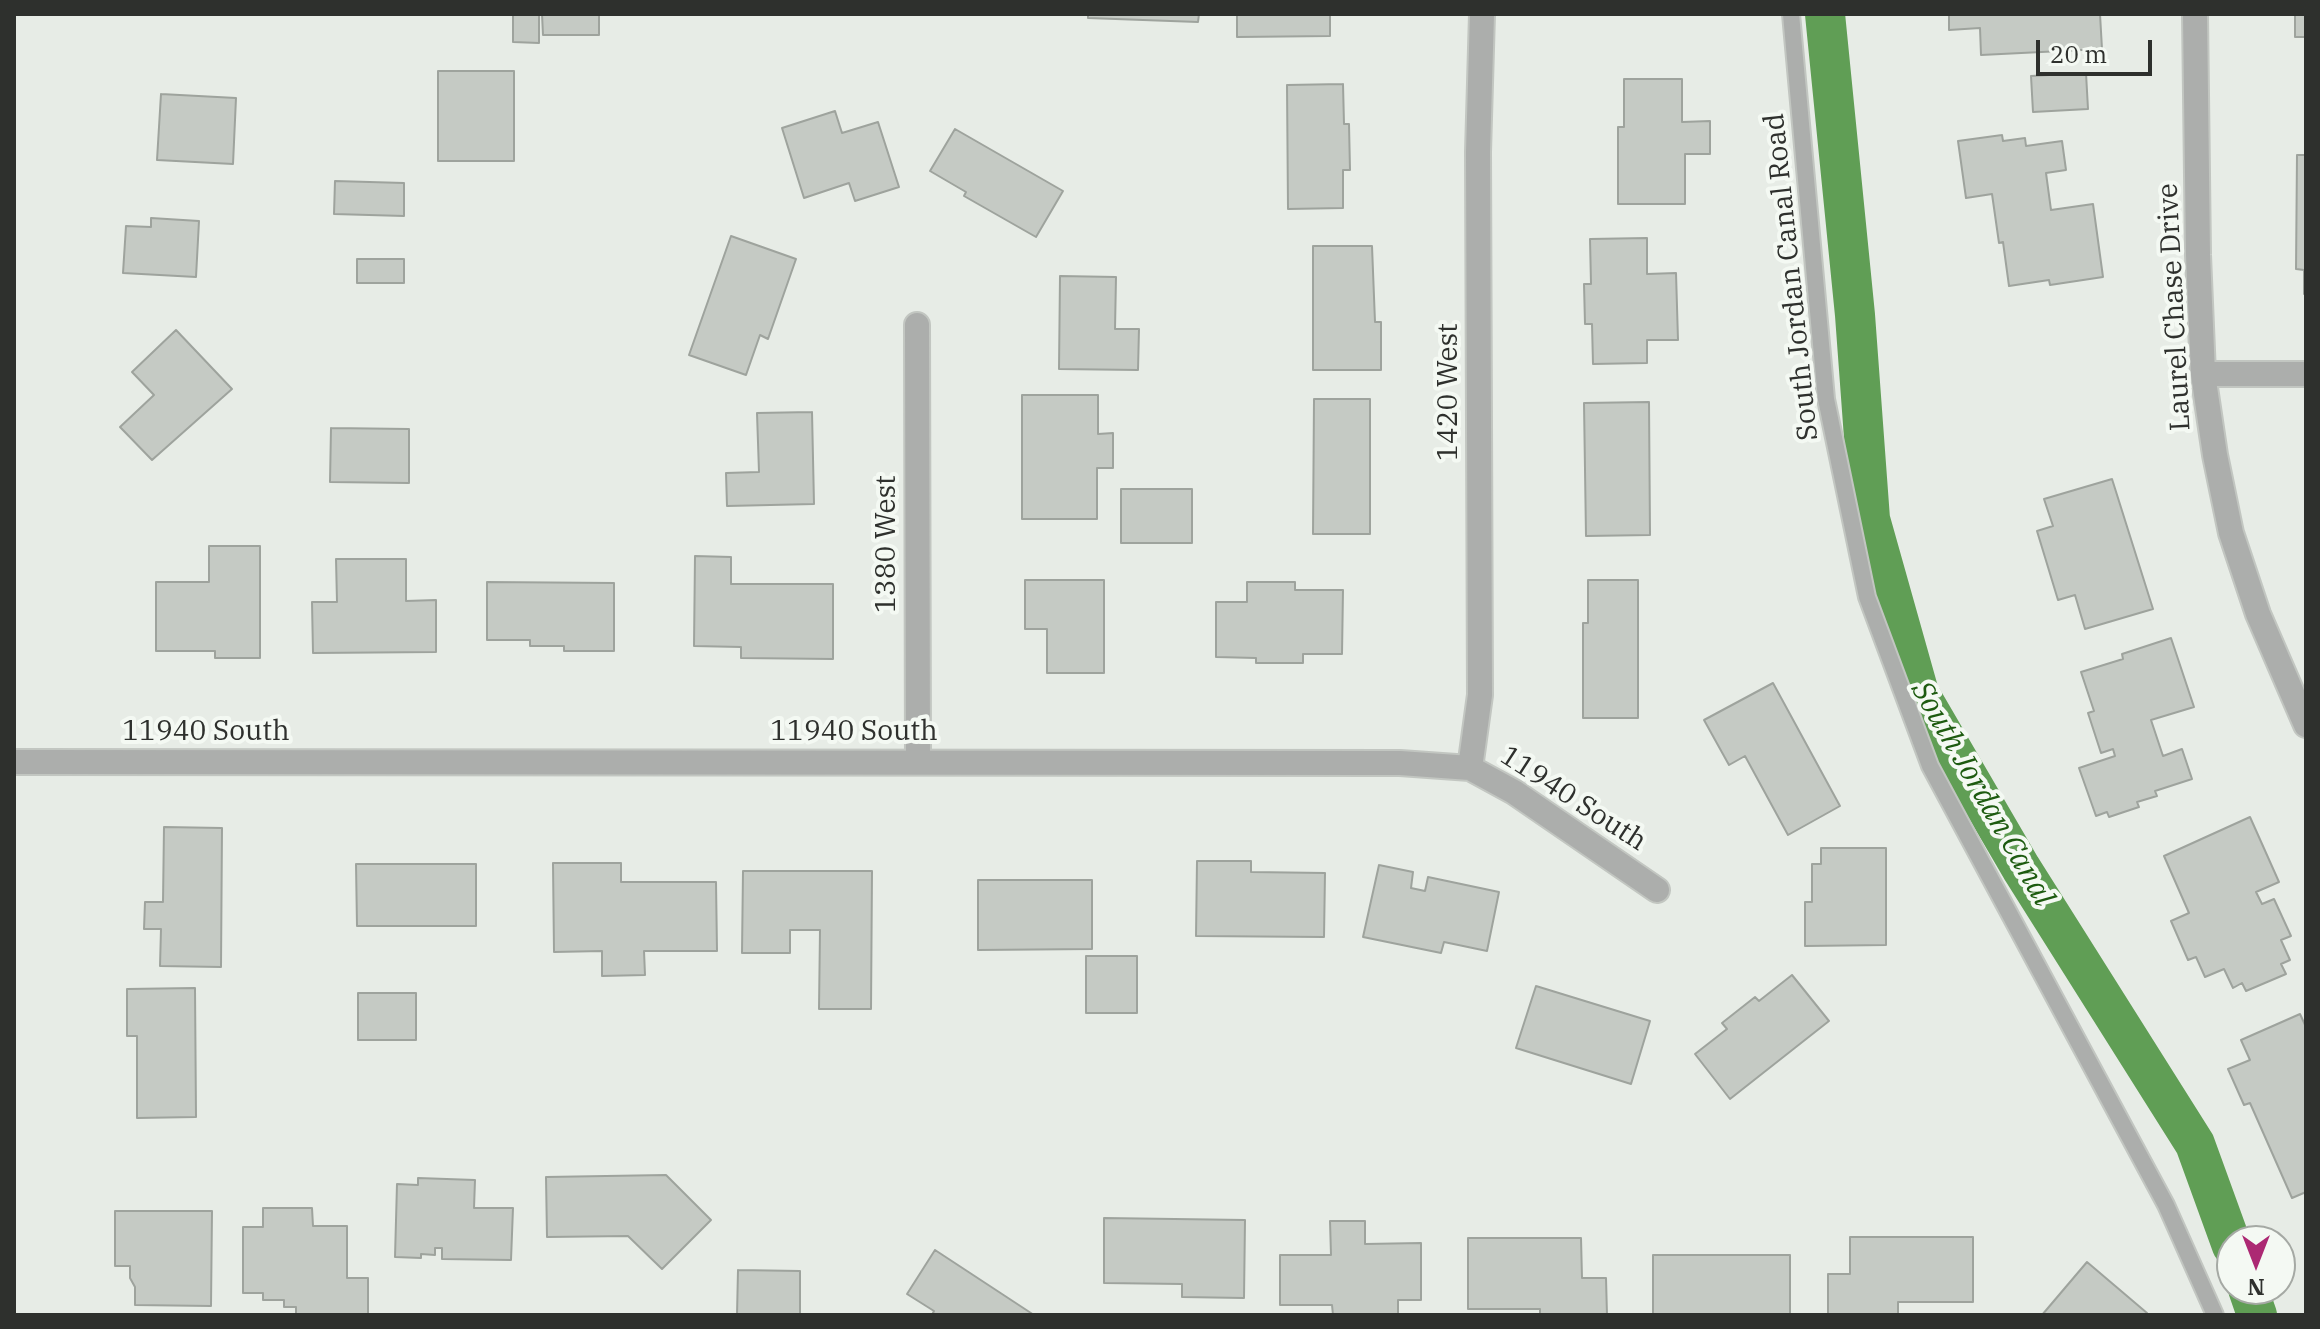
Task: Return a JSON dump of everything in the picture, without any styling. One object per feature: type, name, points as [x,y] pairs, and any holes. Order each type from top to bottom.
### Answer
[{"type":"street","name":"1420 West","points":[[1470,768],[1480,695],[1478,152],[1482,14]]},
{"type":"street","name":"Laurel Chase Drive","points":[[2195,14],[2203,374],[2215,455],[2231,533],[2258,614],[2306,725]]},
{"type":"street","name":"1380 West","points":[[917,325],[918,762]]},
{"type":"street","points":[[2203,374],[2306,374]]},
{"type":"street","name":"11940 South","points":[[14,762],[1400,763],[1470,768],[1514,792],[1657,890]]},
{"type":"lane","name":"South Jordan Canal Road","points":[[1791,14],[1826,399],[1867,597],[1930,766],[2166,1205],[2215,1315]]},
{"type":"building","points":[[513,14],[539,14],[539,43],[513,42]]},
{"type":"building","points":[[542,14],[599,14],[599,35],[543,35]]},
{"type":"building","points":[[1088,14],[1199,14],[1198,22],[1088,18]]},
{"type":"building","points":[[1237,14],[1330,14],[1330,36],[1237,37]]},
{"type":"building","points":[[1949,14],[2100,14],[2102,49],[1981,55],[1980,28],[1949,30]]},
{"type":"building","points":[[2295,14],[2306,14],[2306,37],[2295,37]]},
{"type":"building","points":[[438,71],[514,71],[514,161],[438,161]]},
{"type":"building","points":[[2086,73],[2088,109],[2033,112],[2031,76]]},
{"type":"building","points":[[1624,79],[1682,79],[1682,122],[1710,121],[1710,154],[1685,154],[1685,204],[1618,204],[1618,127],[1624,127]]},
{"type":"building","points":[[1343,84],[1344,124],[1349,124],[1350,170],[1343,170],[1343,208],[1288,209],[1287,85]]},
{"type":"building","points":[[161,94],[236,98],[233,164],[157,160]]},
{"type":"building","points":[[835,111],[842,133],[878,122],[899,187],[855,201],[849,183],[804,198],[782,128]]},
{"type":"building","points":[[955,129],[1063,191],[1036,237],[964,196],[966,192],[930,171]]},
{"type":"building","points":[[2002,135],[2003,141],[2025,138],[2026,146],[2062,141],[2066,170],[2046,173],[2051,210],[2093,204],[2103,277],[2050,285],[2049,280],[2009,286],[1992,194],[1966,198],[1958,141]]},
{"type":"building","points":[[2297,155],[2306,155],[2306,294],[2304,270],[2296,269]]},
{"type":"building","points":[[335,181],[404,183],[404,216],[334,214]]},
{"type":"building","points":[[151,218],[199,221],[196,277],[123,273],[126,226],[151,227]]},
{"type":"building","points":[[731,236],[796,259],[768,339],[760,335],[746,375],[689,355]]},
{"type":"building","points":[[1647,238],[1647,274],[1676,273],[1678,340],[1647,340],[1647,363],[1593,364],[1592,324],[1585,324],[1584,284],[1591,284],[1590,239]]},
{"type":"building","points":[[1313,246],[1372,246],[1375,322],[1381,322],[1381,370],[1313,370]]},
{"type":"building","points":[[357,259],[404,259],[404,283],[357,283]]},
{"type":"building","points":[[1060,276],[1116,277],[1115,329],[1139,329],[1138,370],[1059,369]]},
{"type":"building","points":[[176,330],[232,389],[152,460],[120,427],[154,395],[132,372]]},
{"type":"building","points":[[1022,395],[1098,395],[1098,434],[1113,433],[1113,468],[1097,468],[1097,519],[1022,519]]},
{"type":"building","points":[[1314,399],[1370,399],[1370,534],[1313,534]]},
{"type":"building","points":[[1649,402],[1650,535],[1586,536],[1584,403]]},
{"type":"building","points":[[812,412],[814,504],[727,506],[726,473],[759,472],[757,413]]},
{"type":"building","points":[[331,428],[409,429],[409,483],[330,482]]},
{"type":"building","points":[[2112,479],[2153,609],[2085,629],[2075,595],[2058,600],[2037,531],[2053,526],[2044,499]]},
{"type":"building","points":[[1121,489],[1192,489],[1192,543],[1121,543]]},
{"type":"building","points":[[209,546],[260,546],[260,658],[215,658],[215,651],[156,651],[156,582],[209,582]]},
{"type":"building","points":[[695,556],[731,557],[731,584],[833,584],[833,659],[741,658],[741,647],[694,646]]},
{"type":"building","points":[[336,559],[406,559],[406,601],[436,600],[436,652],[313,653],[312,602],[337,602]]},
{"type":"building","points":[[1025,580],[1104,580],[1104,673],[1047,673],[1047,629],[1025,629]]},
{"type":"building","points":[[1588,580],[1638,580],[1638,718],[1583,718],[1583,623],[1588,623]]},
{"type":"building","points":[[487,582],[614,583],[614,651],[564,651],[564,646],[530,646],[530,640],[487,640]]},
{"type":"building","points":[[1247,582],[1295,582],[1295,590],[1343,590],[1342,654],[1303,654],[1303,663],[1256,663],[1256,658],[1216,657],[1216,602],[1247,602]]},
{"type":"building","points":[[2171,638],[2194,707],[2151,720],[2163,756],[2182,749],[2192,779],[2155,791],[2157,796],[2137,802],[2139,807],[2109,817],[2107,812],[2096,816],[2079,768],[2115,756],[2113,749],[2101,753],[2088,713],[2094,711],[2081,672],[2123,659],[2122,654]]},
{"type":"building","points":[[1773,683],[1840,806],[1788,835],[1745,756],[1729,765],[1704,720]]},
{"type":"building","points":[[2250,817],[2279,882],[2256,892],[2262,904],[2274,899],[2291,936],[2281,940],[2290,960],[2281,964],[2286,974],[2246,991],[2242,983],[2233,988],[2224,969],[2205,977],[2196,957],[2188,960],[2171,921],[2189,913],[2164,856]]},
{"type":"building","points":[[164,827],[222,828],[221,967],[160,966],[161,929],[144,929],[145,902],[163,902]]},
{"type":"building","points":[[1821,848],[1886,848],[1886,945],[1805,946],[1805,902],[1812,902],[1812,864],[1821,864]]},
{"type":"building","points":[[1197,861],[1251,861],[1251,872],[1325,873],[1324,937],[1196,936]]},
{"type":"building","points":[[553,863],[621,863],[621,882],[716,882],[717,951],[644,951],[645,975],[602,976],[602,951],[554,952]]},
{"type":"building","points":[[356,864],[476,864],[476,926],[357,926]]},
{"type":"building","points":[[1379,865],[1413,872],[1411,888],[1425,891],[1428,877],[1499,892],[1487,951],[1444,942],[1441,953],[1363,937]]},
{"type":"building","points":[[743,871],[872,871],[871,1009],[819,1009],[820,930],[790,930],[790,953],[742,953]]},
{"type":"building","points":[[978,880],[1092,880],[1092,949],[978,950]]},
{"type":"building","points":[[1086,956],[1137,956],[1137,1013],[1086,1013]]},
{"type":"building","points":[[1792,975],[1829,1021],[1730,1099],[1695,1054],[1727,1029],[1722,1023],[1755,997],[1759,1001]]},
{"type":"building","points":[[1536,986],[1650,1021],[1631,1084],[1516,1048]]},
{"type":"building","points":[[195,988],[196,1117],[137,1118],[137,1036],[127,1036],[127,989]]},
{"type":"building","points":[[358,993],[416,993],[416,1040],[358,1040]]},
{"type":"building","points":[[2300,1014],[2306,1027],[2306,1192],[2292,1198],[2250,1103],[2244,1105],[2228,1069],[2250,1060],[2241,1040]]},
{"type":"building","points":[[666,1175],[711,1220],[662,1269],[628,1236],[547,1237],[546,1177]]},
{"type":"building","points":[[418,1178],[475,1180],[474,1208],[513,1208],[511,1260],[442,1259],[442,1248],[435,1248],[435,1255],[421,1254],[421,1258],[395,1257],[397,1184],[418,1185]]},
{"type":"building","points":[[263,1208],[312,1208],[313,1226],[347,1226],[347,1278],[368,1278],[368,1315],[296,1315],[296,1307],[284,1307],[284,1300],[263,1300],[263,1293],[243,1293],[243,1227],[263,1227]]},
{"type":"building","points":[[115,1211],[212,1211],[211,1306],[135,1305],[130,1266],[115,1266]]},
{"type":"building","points":[[1104,1218],[1245,1220],[1244,1298],[1182,1297],[1182,1284],[1104,1283]]},
{"type":"building","points":[[1330,1221],[1365,1221],[1365,1244],[1421,1243],[1421,1300],[1398,1300],[1398,1315],[1333,1315],[1332,1305],[1280,1305],[1280,1255],[1331,1255]]},
{"type":"building","points":[[1850,1237],[1973,1237],[1973,1302],[1898,1302],[1898,1315],[1828,1315],[1828,1274],[1850,1274]]},
{"type":"building","points":[[1468,1238],[1581,1238],[1582,1278],[1606,1278],[1607,1315],[1540,1315],[1540,1309],[1468,1309]]},
{"type":"building","points":[[935,1250],[1034,1315],[932,1315],[934,1311],[907,1294]]},
{"type":"building","points":[[1653,1255],[1790,1255],[1790,1315],[1653,1315]]},
{"type":"building","points":[[2087,1262],[2147,1313],[2146,1315],[2042,1315]]},
{"type":"building","points":[[738,1270],[800,1271],[800,1315],[737,1315]]},
{"type":"waterway","name":"South Jordan Canal","points":[[1825,14],[1855,315],[1870,519],[1919,693],[2021,868],[2195,1144],[2224,1225]]},
{"type":"waterway","name":"South Jordan Canal","points":[[2254,1305],[2257,1315]]}]
